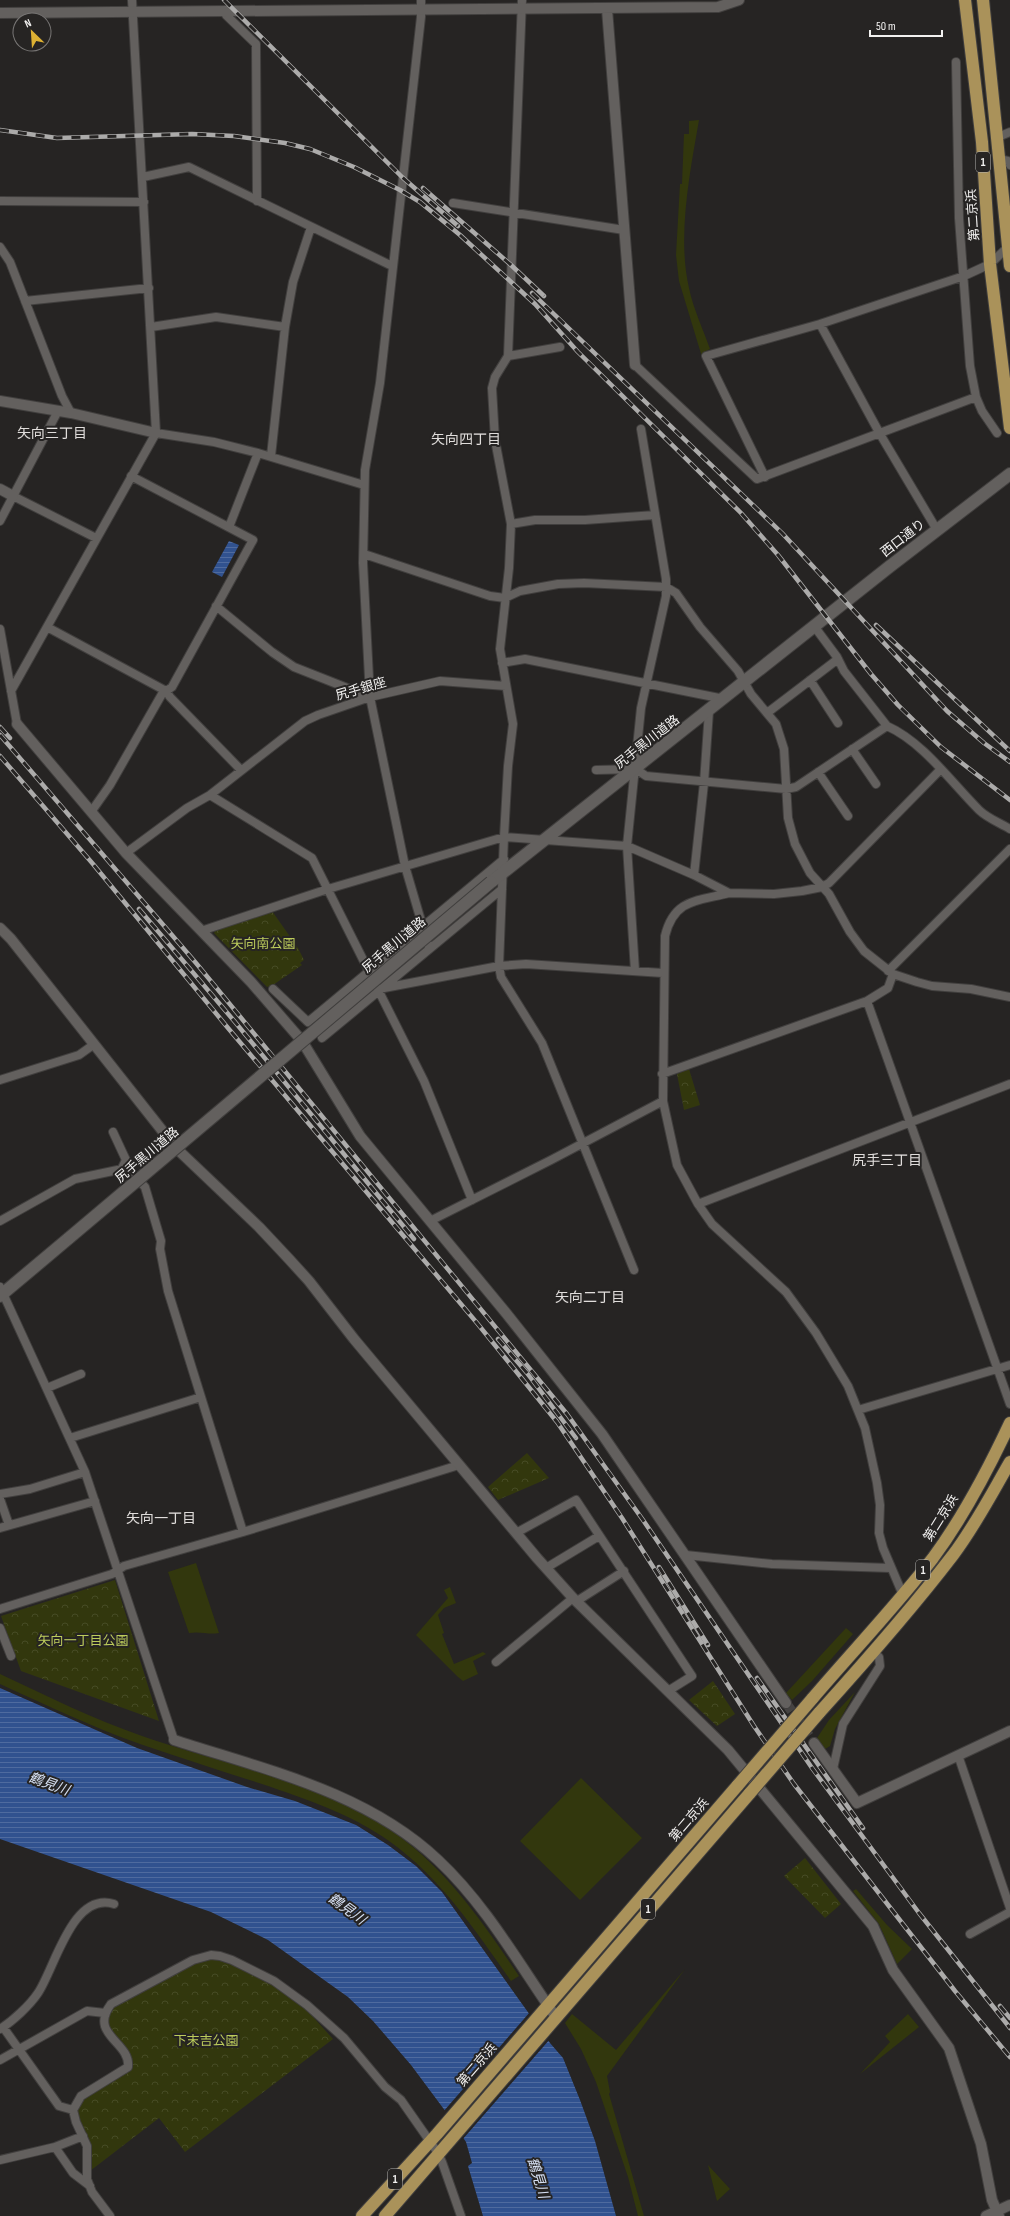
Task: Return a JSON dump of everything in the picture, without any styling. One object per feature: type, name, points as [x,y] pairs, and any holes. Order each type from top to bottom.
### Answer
[{"type":"highway","name":"第二京浜","points":[[965,0],[982,142],[990,264],[1010,428]]},
{"type":"highway","name":"1","points":[[983,0],[998,137],[1005,162],[1010,266]]},
{"type":"highway","name":"第二京浜","points":[[362,2216],[429,2143],[547,2004],[903,1595],[933,1557],[960,1517],[988,1468],[1010,1423]]},
{"type":"highway","name":"1","points":[[384,2216],[548,2028],[595,1970],[873,1652],[953,1555],[971,1529],[1010,1462]]},
{"type":"main road","name":"西口通り","points":[[814,626],[1010,474]]},
{"type":"main road","name":"尻手黒川道路","points":[[1,1292],[69,1238],[503,872],[636,769],[814,626]]},
{"type":"street","points":[[11,691],[156,433],[132,0]]},
{"type":"street","points":[[0,13],[226,12],[421,5],[609,4],[718,7],[725,3],[739,0]]},
{"type":"street","points":[[609,4],[624,230],[635,366],[757,479],[976,397]]},
{"type":"street","points":[[421,5],[380,383],[364,485],[363,567],[370,697],[404,866],[429,948]]},
{"type":"street","points":[[522,5],[508,356],[495,377],[492,388],[495,440],[511,524],[509,568],[500,649],[513,724],[508,766],[499,966],[504,983],[542,1043],[634,1270]]},
{"type":"street","points":[[226,12],[226,15],[256,44],[256,201]]},
{"type":"street","points":[[972,60],[989,56]]},
{"type":"street","points":[[956,62],[959,218],[970,366],[976,397],[982,411],[997,433]]},
{"type":"street","points":[[998,137],[1010,132]]},
{"type":"street","points":[[143,177],[189,167],[392,266]]},
{"type":"street","points":[[0,201],[144,202]]},
{"type":"street","points":[[453,203],[624,230]]},
{"type":"street","points":[[271,456],[285,327],[297,265],[311,227]]},
{"type":"street","points":[[0,246],[10,262],[71,413]]},
{"type":"street","points":[[765,477],[706,356],[820,324],[964,276],[990,264],[1009,246]]},
{"type":"street","points":[[25,301],[149,288]]},
{"type":"street","points":[[151,327],[216,317],[285,327]]},
{"type":"street","points":[[820,324],[880,434],[937,530]]},
{"type":"street","points":[[508,356],[560,347]]},
{"type":"street","points":[[0,401],[71,413],[156,433],[214,442],[271,456],[364,485]]},
{"type":"street","points":[[0,521],[58,411]]},
{"type":"street","points":[[635,971],[627,846],[636,769],[638,736],[646,682],[666,596],[666,587],[641,429]]},
{"type":"street","points":[[229,527],[258,453]]},
{"type":"street","points":[[91,812],[110,785],[162,694],[172,687],[253,540],[131,476]]},
{"type":"street","points":[[0,489],[96,538]]},
{"type":"street","points":[[511,524],[535,520],[585,520],[655,515]]},
{"type":"street","points":[[364,554],[490,596],[505,598],[520,591],[558,584],[591,583],[666,587],[676,593],[700,627],[745,682],[751,694],[776,724],[782,740],[788,818],[795,844],[810,873],[829,894],[850,932],[864,951],[891,972],[932,986],[971,989],[1010,997]]},
{"type":"street","points":[[216,606],[272,652],[294,667],[370,697]]},
{"type":"street","points":[[814,626],[838,659],[844,671],[887,726],[896,730],[941,769],[980,811],[1010,829]]},
{"type":"street","points":[[47,627],[166,691],[170,697],[241,770]]},
{"type":"street","points":[[0,629],[17,724],[126,853],[251,982],[302,1041],[360,1136],[578,1402],[686,1555],[786,1703]]},
{"type":"street","points":[[502,663],[525,659],[724,698]]},
{"type":"street","points":[[767,712],[838,659]]},
{"type":"street","points":[[810,680],[838,723]]},
{"type":"street","name":"尻手銀座","points":[[126,853],[187,808],[210,796],[305,721],[318,714],[370,697],[440,681],[506,686]]},
{"type":"street","points":[[694,875],[704,782],[709,711]]},
{"type":"street","points":[[596,770],[636,769],[646,776],[786,789],[796,787],[887,726]]},
{"type":"street","points":[[852,749],[876,784]]},
{"type":"street","points":[[903,1595],[890,1568],[880,1533],[880,1505],[865,1428],[848,1386],[816,1333],[786,1292],[712,1224],[698,1204],[677,1165],[663,1101],[663,973],[667,926],[676,910],[690,902],[729,893],[774,894],[822,887],[829,883],[941,769]]},
{"type":"street","points":[[818,772],[848,816]]},
{"type":"street","points":[[210,796],[312,858],[369,970],[381,990],[424,1081],[472,1200]]},
{"type":"street","points":[[201,931],[328,889],[504,836],[627,846],[694,875],[729,893]]},
{"type":"street","points":[[662,1074],[867,1001],[888,988],[891,972],[1010,849]]},
{"type":"street","points":[[273,989],[308,1022],[422,925],[504,858]]},
{"type":"street","points":[[322,1038],[502,889]]},
{"type":"street","points":[[1,930],[11,938],[93,1045],[176,1148],[259,1226],[309,1281],[354,1339],[546,1568],[575,1600],[728,1750],[873,1926],[893,1970],[949,2048],[981,2144],[992,2200],[998,2213]]},
{"type":"street","points":[[381,990],[499,966],[526,964],[663,973]]},
{"type":"street","points":[[867,1001],[1010,1404]]},
{"type":"street","points":[[0,1080],[79,1055],[93,1045]]},
{"type":"street","points":[[698,1204],[1010,1084]]},
{"type":"street","points":[[430,1221],[663,1101]]},
{"type":"street","points":[[113,1132],[126,1160],[122,1168]]},
{"type":"street","points":[[0,1221],[75,1179],[127,1168],[145,1187],[161,1241],[160,1249],[168,1291],[243,1532]]},
{"type":"street","points":[[1,1292],[86,1472],[174,1740],[304,1782],[349,1800],[391,1824],[438,1860],[462,1886],[516,1957],[556,2017]]},
{"type":"street","points":[[858,1410],[1010,1365]]},
{"type":"street","points":[[47,1388],[82,1374]]},
{"type":"street","points":[[70,1438],[200,1397]]},
{"type":"street","points":[[0,1609],[118,1570],[124,1566],[243,1532],[459,1464]]},
{"type":"street","points":[[0,1494],[30,1489],[86,1472]]},
{"type":"street","points":[[0,1500],[9,1525]]},
{"type":"street","points":[[516,1533],[576,1500],[692,1676],[668,1691]]},
{"type":"street","points":[[0,1528],[95,1501]]},
{"type":"street","points":[[546,1568],[599,1536]]},
{"type":"street","points":[[686,1555],[772,1564],[890,1568]]},
{"type":"street","points":[[496,1662],[575,1600],[624,1571]]},
{"type":"street","points":[[0,1628],[11,1656]]},
{"type":"street","points":[[833,1769],[843,1724],[880,1666],[880,1661],[873,1652]]},
{"type":"street","points":[[814,1743],[854,1801],[861,1803],[1010,1731]]},
{"type":"street","points":[[958,1755],[1010,1908]]},
{"type":"street","points":[[73,2110],[59,2106],[2,2028],[38,1994],[50,1972],[71,1924],[81,1914],[95,1904],[114,1904]]},
{"type":"street","points":[[970,1934],[1010,1912]]},
{"type":"street","points":[[110,2216],[87,2179],[87,2146],[76,2122],[73,2110],[81,2096],[128,2066],[127,2058],[105,2028],[105,2013],[111,2004],[120,1997],[193,1960],[211,1955],[232,1960],[274,1981],[307,2005],[333,2027],[361,2056],[385,2086],[401,2100],[429,2143],[438,2153],[461,2216]]},
{"type":"street","points":[[0,2060],[86,2011],[105,2013]]},
{"type":"street","points":[[0,2160],[55,2146],[83,2136]]},
{"type":"street","points":[[55,2146],[73,2173],[90,2186]]},
{"type":"street","points":[[986,2216],[998,2213],[1010,2205]]},
{"type":"green space","points":[[699,120],[686,204],[684,247],[691,296],[710,349],[706,351],[702,357],[679,281],[676,255],[680,184],[682,184],[684,134],[689,134],[689,121]]},
{"type":"green space","name":"矢向南公園","points":[[272,911],[298,948],[304,960],[300,963],[302,965],[273,985],[267,987],[214,933],[215,931]]},
{"type":"green space","points":[[689,1069],[700,1105],[684,1110],[677,1074]]},
{"type":"green space","points":[[527,1453],[549,1478],[498,1500],[488,1487]]},
{"type":"green space","points":[[196,1563],[219,1633],[189,1633],[168,1572]]},
{"type":"green space","name":"矢向一丁目公園","points":[[115,1580],[159,1721],[21,1671],[1,1616]]},
{"type":"green space","points":[[450,1587],[456,1603],[444,1608],[438,1615],[444,1633],[442,1634],[454,1664],[483,1652],[486,1654],[473,1661],[478,1674],[463,1681],[416,1635],[448,1598],[444,1590]]},
{"type":"green space","points":[[846,1628],[853,1634],[812,1681],[792,1700],[786,1693]]},
{"type":"green space","points":[[0,1674],[70,1707],[142,1736],[273,1776],[337,1801],[367,1816],[396,1834],[415,1849],[449,1881],[492,1937],[519,1976],[511,1981],[470,1924],[441,1888],[408,1856],[374,1831],[328,1808],[262,1784],[140,1744],[87,1723],[0,1684]]},
{"type":"green space","points":[[713,1681],[735,1714],[717,1726],[689,1700]]},
{"type":"green space","points":[[855,1692],[835,1729],[830,1746],[825,1749],[817,1738],[829,1720]]},
{"type":"green space","points":[[581,1778],[642,1838],[580,1900],[520,1841]]},
{"type":"green space","points":[[805,1858],[841,1904],[825,1918],[784,1876]]},
{"type":"green space","points":[[856,1889],[887,1925],[912,1949],[897,1964],[879,1924],[853,1891]]},
{"type":"green space","name":"下末吉公園","points":[[204,1958],[220,1958],[272,1984],[304,2007],[333,2039],[185,2152],[159,2118],[90,2171],[90,2143],[87,2134],[78,2119],[77,2109],[81,2100],[88,2094],[123,2075],[129,2069],[132,2061],[129,2053],[111,2029],[109,2014],[113,2005]]},
{"type":"green space","points":[[685,1969],[607,2076],[610,2092],[609,2094],[644,2216],[638,2216],[628,2177],[596,2082],[581,2049],[565,2023],[572,2014],[616,2050]]},
{"type":"green space","points":[[908,2014],[919,2027],[860,2074],[890,2042],[885,2036]]},
{"type":"green space","points":[[708,2165],[730,2189],[717,2201]]},
{"type":"water","points":[[229,541],[239,545],[222,577],[212,572]]},
{"type":"water","name":"鶴見川","points":[[0,1688],[137,1748],[247,1787],[295,1801],[356,1825],[388,1845],[416,1866],[442,1892],[550,2043],[563,2058],[595,2141],[616,2216],[483,2216],[468,2166],[472,2163],[466,2142],[411,2065],[373,2021],[348,1997],[268,1940],[211,1912],[0,1839]]},
{"type":"pier","points":[[530,2012],[550,2039],[462,2140],[443,2112]]},
{"type":"tunnel","points":[[786,1703],[814,1743]]},
{"type":"railway","points":[[224,0],[402,177],[458,226]]},
{"type":"railway","points":[[0,130],[57,138],[192,134],[234,136],[285,143],[310,149],[354,167],[400,190],[420,202],[460,235],[535,304],[578,352],[741,513],[778,555],[871,674],[898,705],[941,747],[1010,800]]},
{"type":"railway","points":[[423,188],[544,296]]},
{"type":"railway","points":[[532,293],[782,533],[947,711],[984,743],[1010,762]]},
{"type":"railway","points":[[876,625],[1010,751]]},
{"type":"railway","points":[[0,727],[10,738]]},
{"type":"railway","points":[[0,735],[196,963],[567,1414],[643,1520],[812,1768],[919,1913],[1010,2028]]},
{"type":"railway","points":[[0,756],[93,864],[228,1028],[477,1323],[557,1422],[622,1518],[754,1726],[794,1784],[955,1991],[1010,2057]]},
{"type":"railway","points":[[139,909],[235,1022],[414,1239]]},
{"type":"railway","points":[[498,1339],[527,1373],[576,1438]]},
{"type":"railway","points":[[659,1567],[708,1645]]},
{"type":"railway","points":[[757,1678],[863,1828]]},
{"type":"railway","points":[[1000,2006],[1010,2018]]},
{"type":"district","name":"矢向三丁目","points":[[52,433]]},
{"type":"district","name":"矢向四丁目","points":[[466,439]]},
{"type":"district","name":"尻手三丁目","points":[[887,1160]]},
{"type":"district","name":"矢向二丁目","points":[[590,1297]]},
{"type":"district","name":"矢向一丁目","points":[[161,1518]]}]
